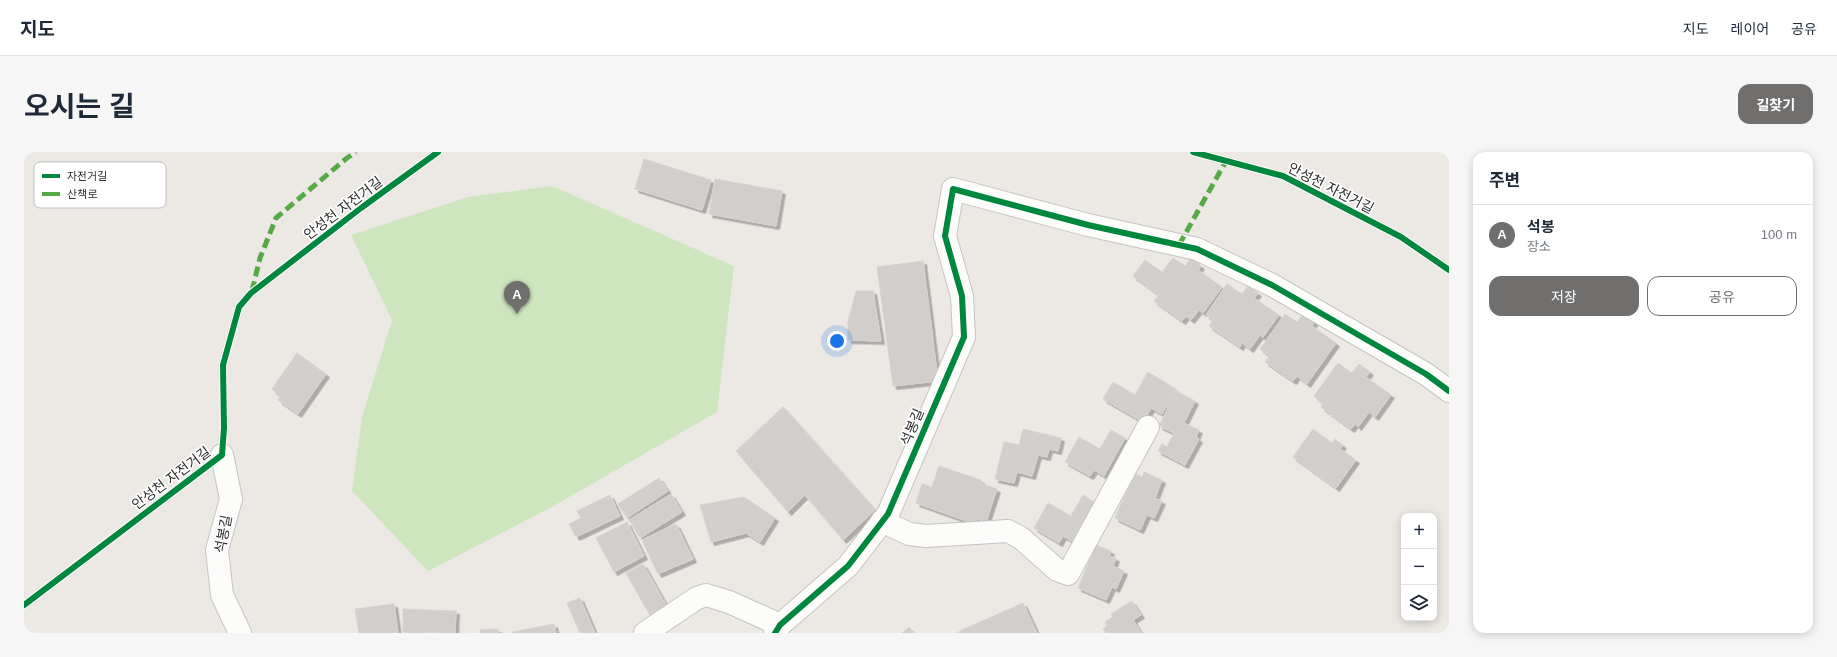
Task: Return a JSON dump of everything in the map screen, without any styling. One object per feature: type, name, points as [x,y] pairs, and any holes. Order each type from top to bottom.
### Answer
[{"type":"street","name":"석봉길","points":[[777,629],[848,566],[888,514],[964,337],[962,296],[945,236],[953,189],[1088,226],[1197,249],[1272,285],[1426,374],[1449,391]]},
{"type":"street","points":[[882,521],[909,534],[926,536],[1008,532],[1022,538],[1057,570],[1068,574],[1148,427]]},
{"type":"street","name":"석봉길","points":[[222,455],[231,499],[217,550],[222,595],[240,633]]},
{"type":"street","points":[[645,633],[697,598],[706,595],[729,602],[777,629]]},
{"type":"green space","points":[[552,186],[734,266],[717,412],[550,508],[428,571],[352,491],[362,417],[392,320],[351,235],[468,197]]},
{"type":"building","points":[[644,159],[711,180],[702,210],[635,189]]},
{"type":"building","points":[[715,179],[782,191],[776,226],[709,214]]},
{"type":"building","points":[[1173,258],[1185,266],[1191,258],[1201,266],[1198,270],[1222,287],[1203,313],[1199,310],[1191,320],[1186,316],[1182,321],[1154,301],[1159,295],[1133,276],[1145,260],[1162,272]]},
{"type":"building","points":[[923,261],[938,381],[893,386],[877,267]]},
{"type":"building","points":[[1227,284],[1242,294],[1248,286],[1258,293],[1254,298],[1279,315],[1263,337],[1260,335],[1250,349],[1242,343],[1240,347],[1209,326],[1213,320],[1206,315]]},
{"type":"building","points":[[856,291],[873,291],[881,341],[848,340],[848,322]]},
{"type":"building","points":[[1304,313],[1315,321],[1312,326],[1336,343],[1307,384],[1297,376],[1293,381],[1265,362],[1270,356],[1260,349],[1285,314],[1297,322]]},
{"type":"building","points":[[297,353],[326,374],[298,414],[278,400],[281,396],[272,389]]},
{"type":"building","points":[[1338,363],[1352,373],[1359,364],[1370,372],[1366,377],[1391,395],[1375,417],[1369,412],[1358,427],[1355,424],[1351,429],[1321,407],[1323,404],[1314,396]]},
{"type":"building","points":[[1148,372],[1176,389],[1162,414],[1151,408],[1143,422],[1103,399],[1113,382],[1135,395]]},
{"type":"building","points":[[1176,391],[1195,401],[1184,423],[1199,430],[1196,437],[1199,439],[1185,465],[1158,451],[1162,444],[1167,447],[1174,433],[1159,426]]},
{"type":"building","points":[[783,407],[875,510],[843,540],[805,495],[788,512],[736,451]]},
{"type":"building","points":[[1023,429],[1061,438],[1058,451],[1049,449],[1047,457],[1038,455],[1032,476],[1017,472],[1014,483],[995,479],[1004,442],[1019,445]]},
{"type":"building","points":[[1313,429],[1332,443],[1335,439],[1343,445],[1340,449],[1356,460],[1336,488],[1293,457]]},
{"type":"building","points":[[1111,430],[1125,438],[1104,476],[1094,470],[1090,476],[1065,462],[1079,437],[1100,449]]},
{"type":"building","points":[[939,466],[981,480],[980,483],[997,489],[986,522],[977,519],[975,524],[916,503],[922,484],[932,487]]},
{"type":"building","points":[[1144,472],[1162,480],[1155,498],[1162,501],[1154,518],[1147,515],[1140,530],[1115,518],[1135,473],[1142,477]]},
{"type":"building","points":[[659,478],[668,491],[627,518],[618,504]]},
{"type":"building","points":[[671,494],[682,512],[640,538],[629,520]]},
{"type":"building","points":[[610,495],[620,516],[576,537],[569,524],[581,518],[577,511]]},
{"type":"building","points":[[1083,495],[1094,502],[1072,541],[1063,536],[1059,543],[1034,528],[1048,503],[1071,516]]},
{"type":"building","points":[[744,497],[775,518],[760,542],[746,533],[711,542],[700,505]]},
{"type":"building","points":[[627,522],[644,556],[614,572],[596,538]]},
{"type":"building","points":[[676,524],[693,559],[658,574],[642,540]]},
{"type":"building","points":[[1096,545],[1111,551],[1109,556],[1116,558],[1113,566],[1124,571],[1116,589],[1112,587],[1106,600],[1078,588]]},
{"type":"building","points":[[643,564],[669,610],[652,619],[626,573]]},
{"type":"building","points":[[580,598],[595,633],[580,633],[567,603]]},
{"type":"building","points":[[1132,601],[1141,615],[1133,620],[1141,633],[1106,633],[1103,629],[1107,626],[1105,622],[1113,617],[1111,614]]},
{"type":"building","points":[[1023,603],[1037,633],[957,633],[962,630]]},
{"type":"building","points":[[394,604],[398,633],[359,633],[355,609]]},
{"type":"building","points":[[403,609],[456,611],[455,633],[403,632]]},
{"type":"building","points":[[554,624],[556,633],[512,633],[512,632]]},
{"type":"building","points":[[909,627],[914,633],[902,633]]},
{"type":"building","points":[[498,629],[498,633],[480,633],[480,630]]},
{"type":"marked path","points":[[252,291],[260,258],[276,218],[356,152]]},
{"type":"marked path","points":[[1179,245],[1226,161]]},
{"type":"cycle path","name":"안성천 자전거길","points":[[24,605],[222,455],[224,428],[223,365],[239,307],[251,293],[361,208],[438,152]]},
{"type":"cycle path","name":"안성천 자전거길","points":[[1193,152],[1283,176],[1401,237],[1449,270]]},
{"type":"cycle path","points":[[775,633],[780,625],[848,566],[888,514],[964,337],[962,296],[945,236],[953,189],[1088,225],[1197,249],[1272,285],[1426,374],[1449,391]]},
{"type":"place","name":"석봉","points":[[517,314]]}]
